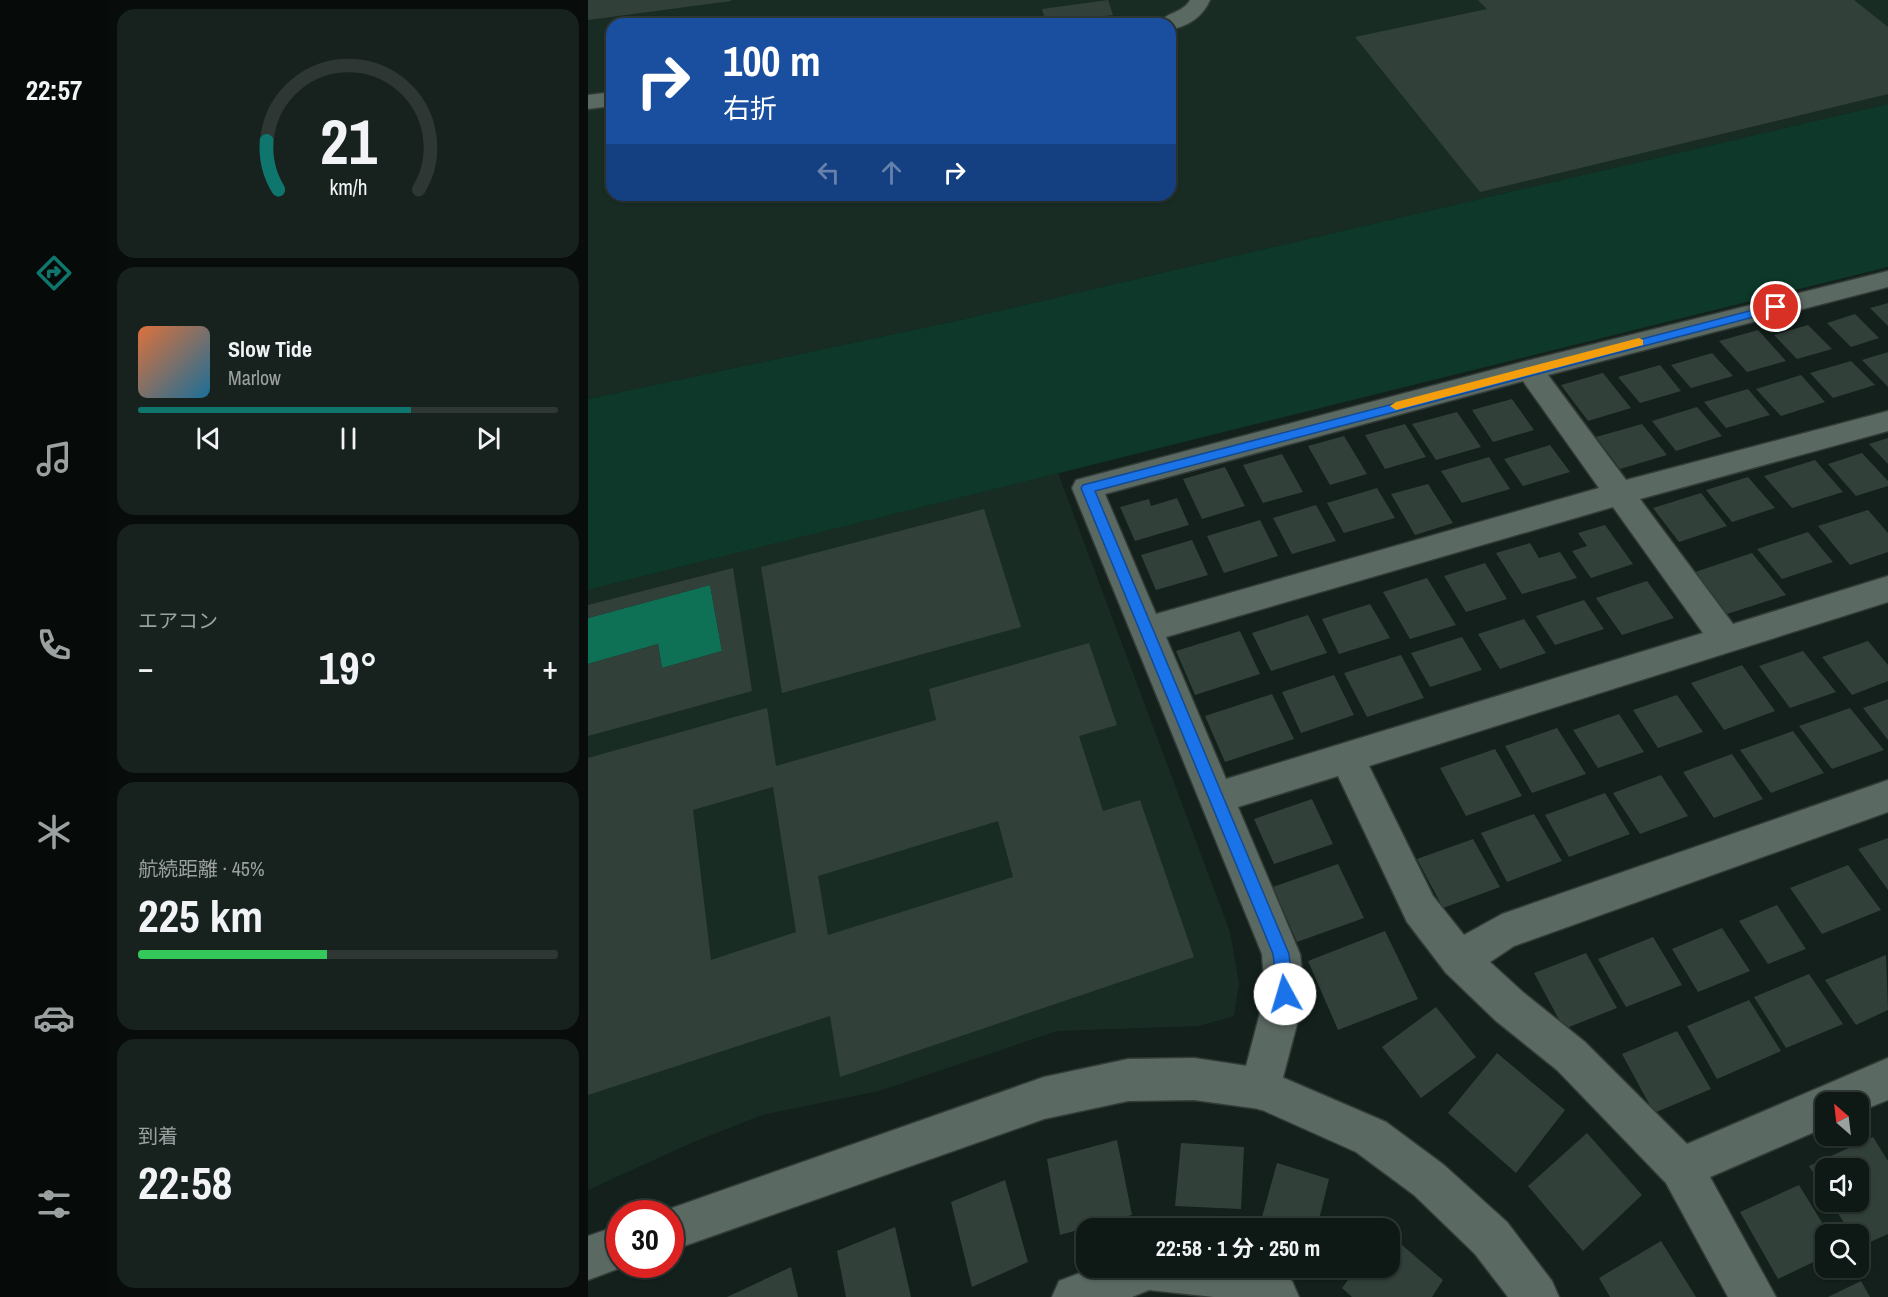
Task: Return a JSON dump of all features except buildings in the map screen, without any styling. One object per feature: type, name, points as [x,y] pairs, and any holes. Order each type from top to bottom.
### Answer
[{"type":"street","points":[[1176,20],[1195,11],[1200,0]]},
{"type":"street","points":[[588,102],[606,100]]},
{"type":"street","points":[[1261,1089],[1285,994],[1281,954],[1088,488],[1530,370],[1888,279]]},
{"type":"street","points":[[1530,370],[1726,640]]},
{"type":"street","points":[[1145,630],[1621,493],[1888,421]]},
{"type":"street","points":[[1217,798],[1888,589]]},
{"type":"street","points":[[1348,759],[1420,909],[1460,960],[1510,1007],[1571,1056],[1681,1168],[1753,1297]]},
{"type":"street","points":[[1460,960],[1502,932],[1888,796]]},
{"type":"street","points":[[684,1224],[1044,1098],[1128,1080],[1194,1079],[1261,1089],[1371,1137],[1419,1173],[1491,1238],[1536,1297]]},
{"type":"street","points":[[1857,1092],[1888,1079]]},
{"type":"street","points":[[1681,1168],[1815,1111]]},
{"type":"street","points":[[588,1258],[606,1252]]},
{"type":"street","points":[[1075,1297],[1149,1268],[1247,1278],[1276,1297]]},
{"type":"shaded area","points":[[588,0],[1888,0],[1888,104],[951,322],[588,399]]},
{"type":"shaded area","points":[[1888,104],[1888,267],[588,590],[588,399],[951,322]]},
{"type":"shaded area","points":[[1058,473],[1230,932],[1239,983],[1234,1016],[1199,1026],[1057,1031],[879,1091],[762,1115],[689,1144],[588,1190],[588,590]]},
{"type":"shaded area","points":[[710,585],[722,651],[662,668],[658,644],[588,664],[588,618]]},
{"type":"slow traffic","points":[[1396,406],[1639,342]]},
{"type":"route","points":[[1285,994],[1281,954],[1088,488],[1776,307]]}]
